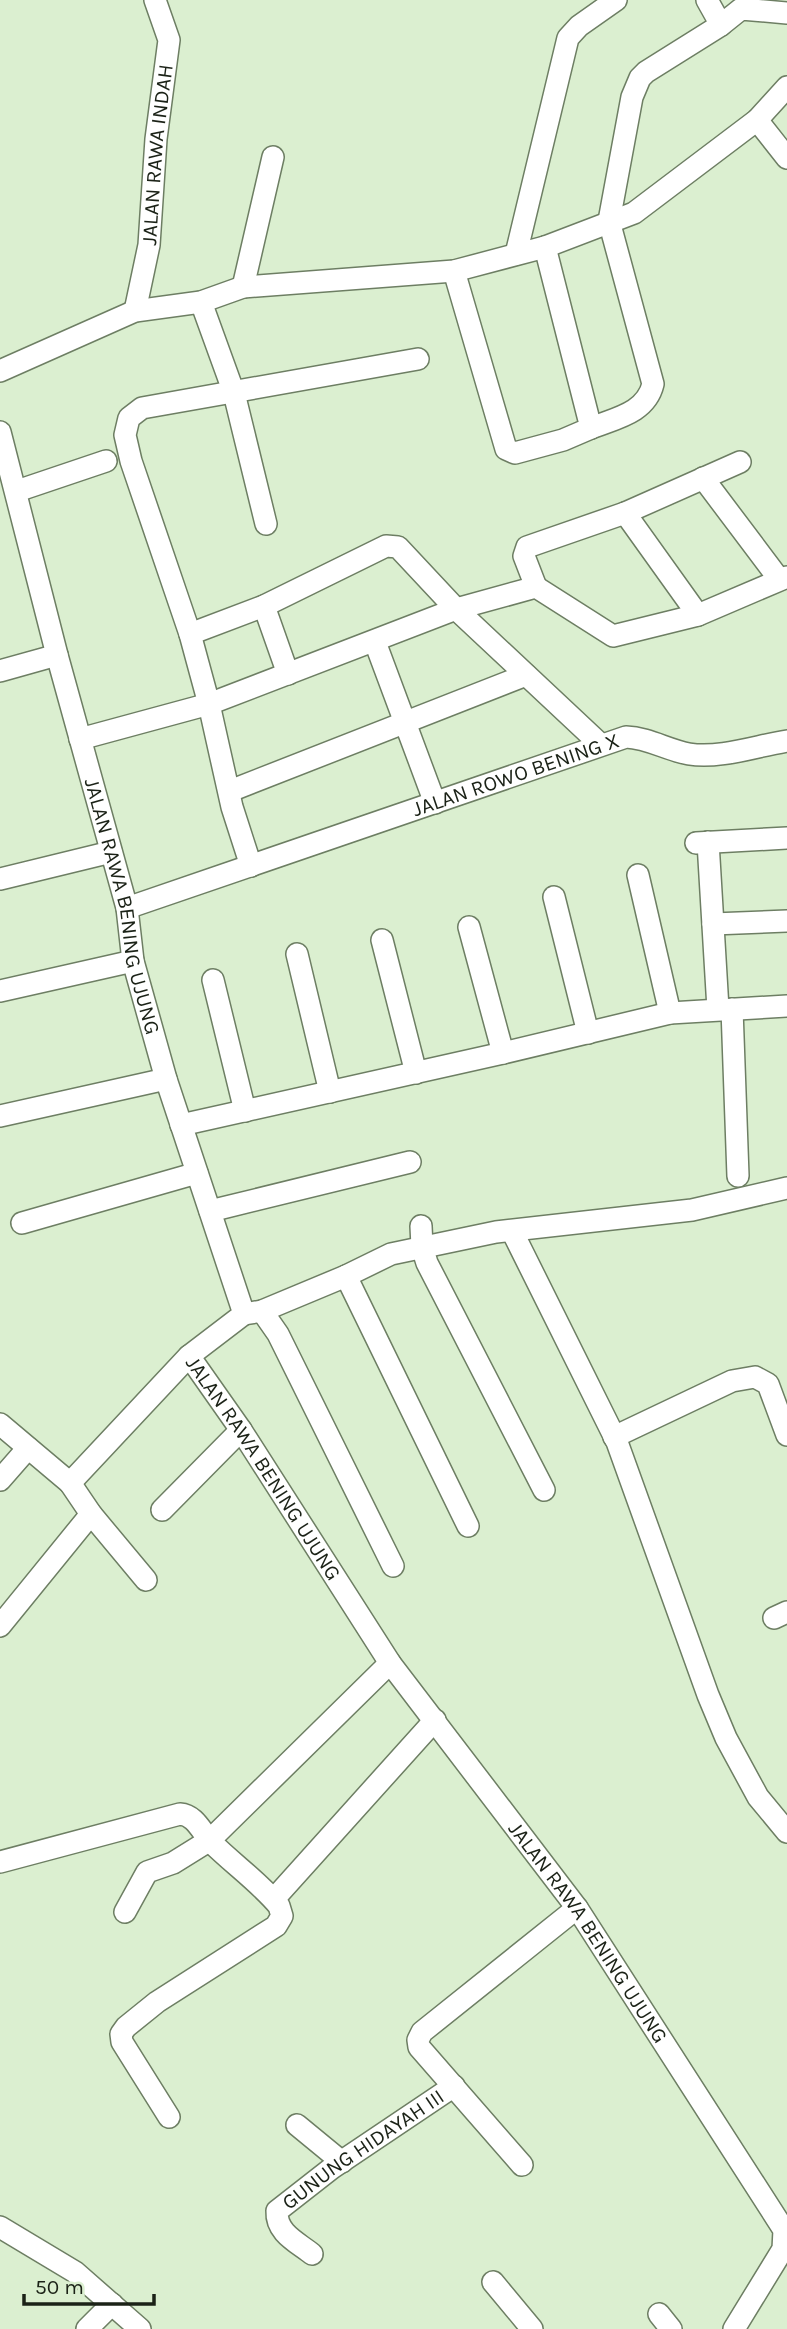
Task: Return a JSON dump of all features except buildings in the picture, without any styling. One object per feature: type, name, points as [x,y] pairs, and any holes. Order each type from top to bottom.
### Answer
[{"type":"street","name":"JALAN RAWA INDAH","points":[[135,311],[149,245],[156,139],[169,40],[155,0]]},
{"type":"street","points":[[516,254],[568,38],[579,26],[616,0]]},
{"type":"street","points":[[707,0],[721,25]]},
{"type":"street","points":[[454,271],[506,449],[515,453],[563,440],[644,404],[653,384],[609,221],[632,97],[640,78],[646,72],[721,25],[741,9],[787,13]]},
{"type":"street","points":[[0,370],[135,311],[201,302],[243,287],[454,271],[545,247],[634,213],[757,120],[787,86]]},
{"type":"street","points":[[757,120],[787,158]]},
{"type":"street","points":[[243,287],[273,157]]},
{"type":"street","points":[[545,247],[591,428]]},
{"type":"street","points":[[201,302],[234,393],[266,524]]},
{"type":"street","points":[[251,866],[232,807],[190,634],[131,461],[125,435],[129,418],[142,408],[418,359]]},
{"type":"street","name":"JALAN RAWA BENING UJUNG","points":[[0,432],[79,739],[127,908],[133,961],[166,1079],[210,1211],[253,1312],[189,1356],[241,1430],[390,1662],[577,1908],[784,2230],[783,2249],[734,2329]]},
{"type":"street","points":[[17,491],[106,461]]},
{"type":"street","points":[[704,478],[783,578],[698,615],[613,636],[536,587],[524,556],[527,547],[625,513],[740,462]]},
{"type":"street","points":[[625,513],[698,615]]},
{"type":"street","points":[[190,634],[264,606],[386,546],[398,547],[456,609],[600,744]]},
{"type":"street","points":[[79,739],[209,704],[456,609],[536,587]]},
{"type":"street","points":[[264,606],[288,674]]},
{"type":"street","points":[[375,642],[435,803]]},
{"type":"street","points":[[0,671],[57,655]]},
{"type":"street","points":[[230,791],[526,675]]},
{"type":"street","name":"JALAN ROWO BENING X","points":[[127,908],[626,737],[642,738],[687,753],[703,755],[787,741]]},
{"type":"street","points":[[738,1176],[725,1009],[701,842],[787,838]]},
{"type":"street","points":[[0,879],[111,852]]},
{"type":"street","points":[[638,876],[670,1013]]},
{"type":"street","points":[[554,897],[588,1033]]},
{"type":"street","points":[[713,924],[787,920]]},
{"type":"street","points":[[469,927],[503,1053]]},
{"type":"street","points":[[382,940],[416,1073]]},
{"type":"street","points":[[297,954],[330,1092]]},
{"type":"street","points":[[0,991],[133,961]]},
{"type":"street","points":[[213,980],[245,1111]]},
{"type":"street","points":[[181,1125],[670,1013],[787,1006]]},
{"type":"street","points":[[0,1116],[166,1079]]},
{"type":"street","points":[[210,1211],[410,1162]]},
{"type":"street","points":[[22,1223],[197,1173]]},
{"type":"street","points":[[393,1566],[278,1334],[253,1312],[346,1276],[391,1254],[512,1231],[692,1210],[787,1188]]},
{"type":"street","points":[[421,1226],[422,1247],[427,1263],[544,1490]]},
{"type":"street","points":[[512,1231],[614,1437],[726,1738],[758,1797],[787,1832]]},
{"type":"street","points":[[346,1276],[468,1526]]},
{"type":"street","points":[[70,1483],[189,1356]]},
{"type":"street","points":[[614,1437],[732,1381],[755,1377],[768,1384],[787,1436]]},
{"type":"street","points":[[0,1424],[70,1483],[146,1580]]},
{"type":"street","points":[[162,1510],[241,1430]]},
{"type":"street","points":[[0,1480],[28,1448]]},
{"type":"street","points":[[0,1626],[92,1514]]},
{"type":"street","points":[[125,1912],[146,1872],[173,1863],[210,1840],[390,1662]]},
{"type":"street","points":[[274,1899],[435,1720]]},
{"type":"street","points":[[0,1862],[180,1814],[192,1817],[210,1840],[279,1906],[282,1916],[276,1926],[157,2002],[121,2034],[122,2042],[169,2117]]},
{"type":"street","name":"GUNUNG HIDAYAH III","points":[[312,2254],[280,2229],[276,2220],[277,2211],[342,2162],[454,2086],[419,2047],[418,2040],[422,2032],[577,1908]]},
{"type":"street","points":[[454,2086],[522,2165]]},
{"type":"street","points":[[297,2125],[342,2162]]},
{"type":"street","points":[[0,2227],[75,2272],[140,2329]]},
{"type":"street","points":[[493,2282],[532,2329]]},
{"type":"street","points":[[87,2329],[112,2304]]}]
